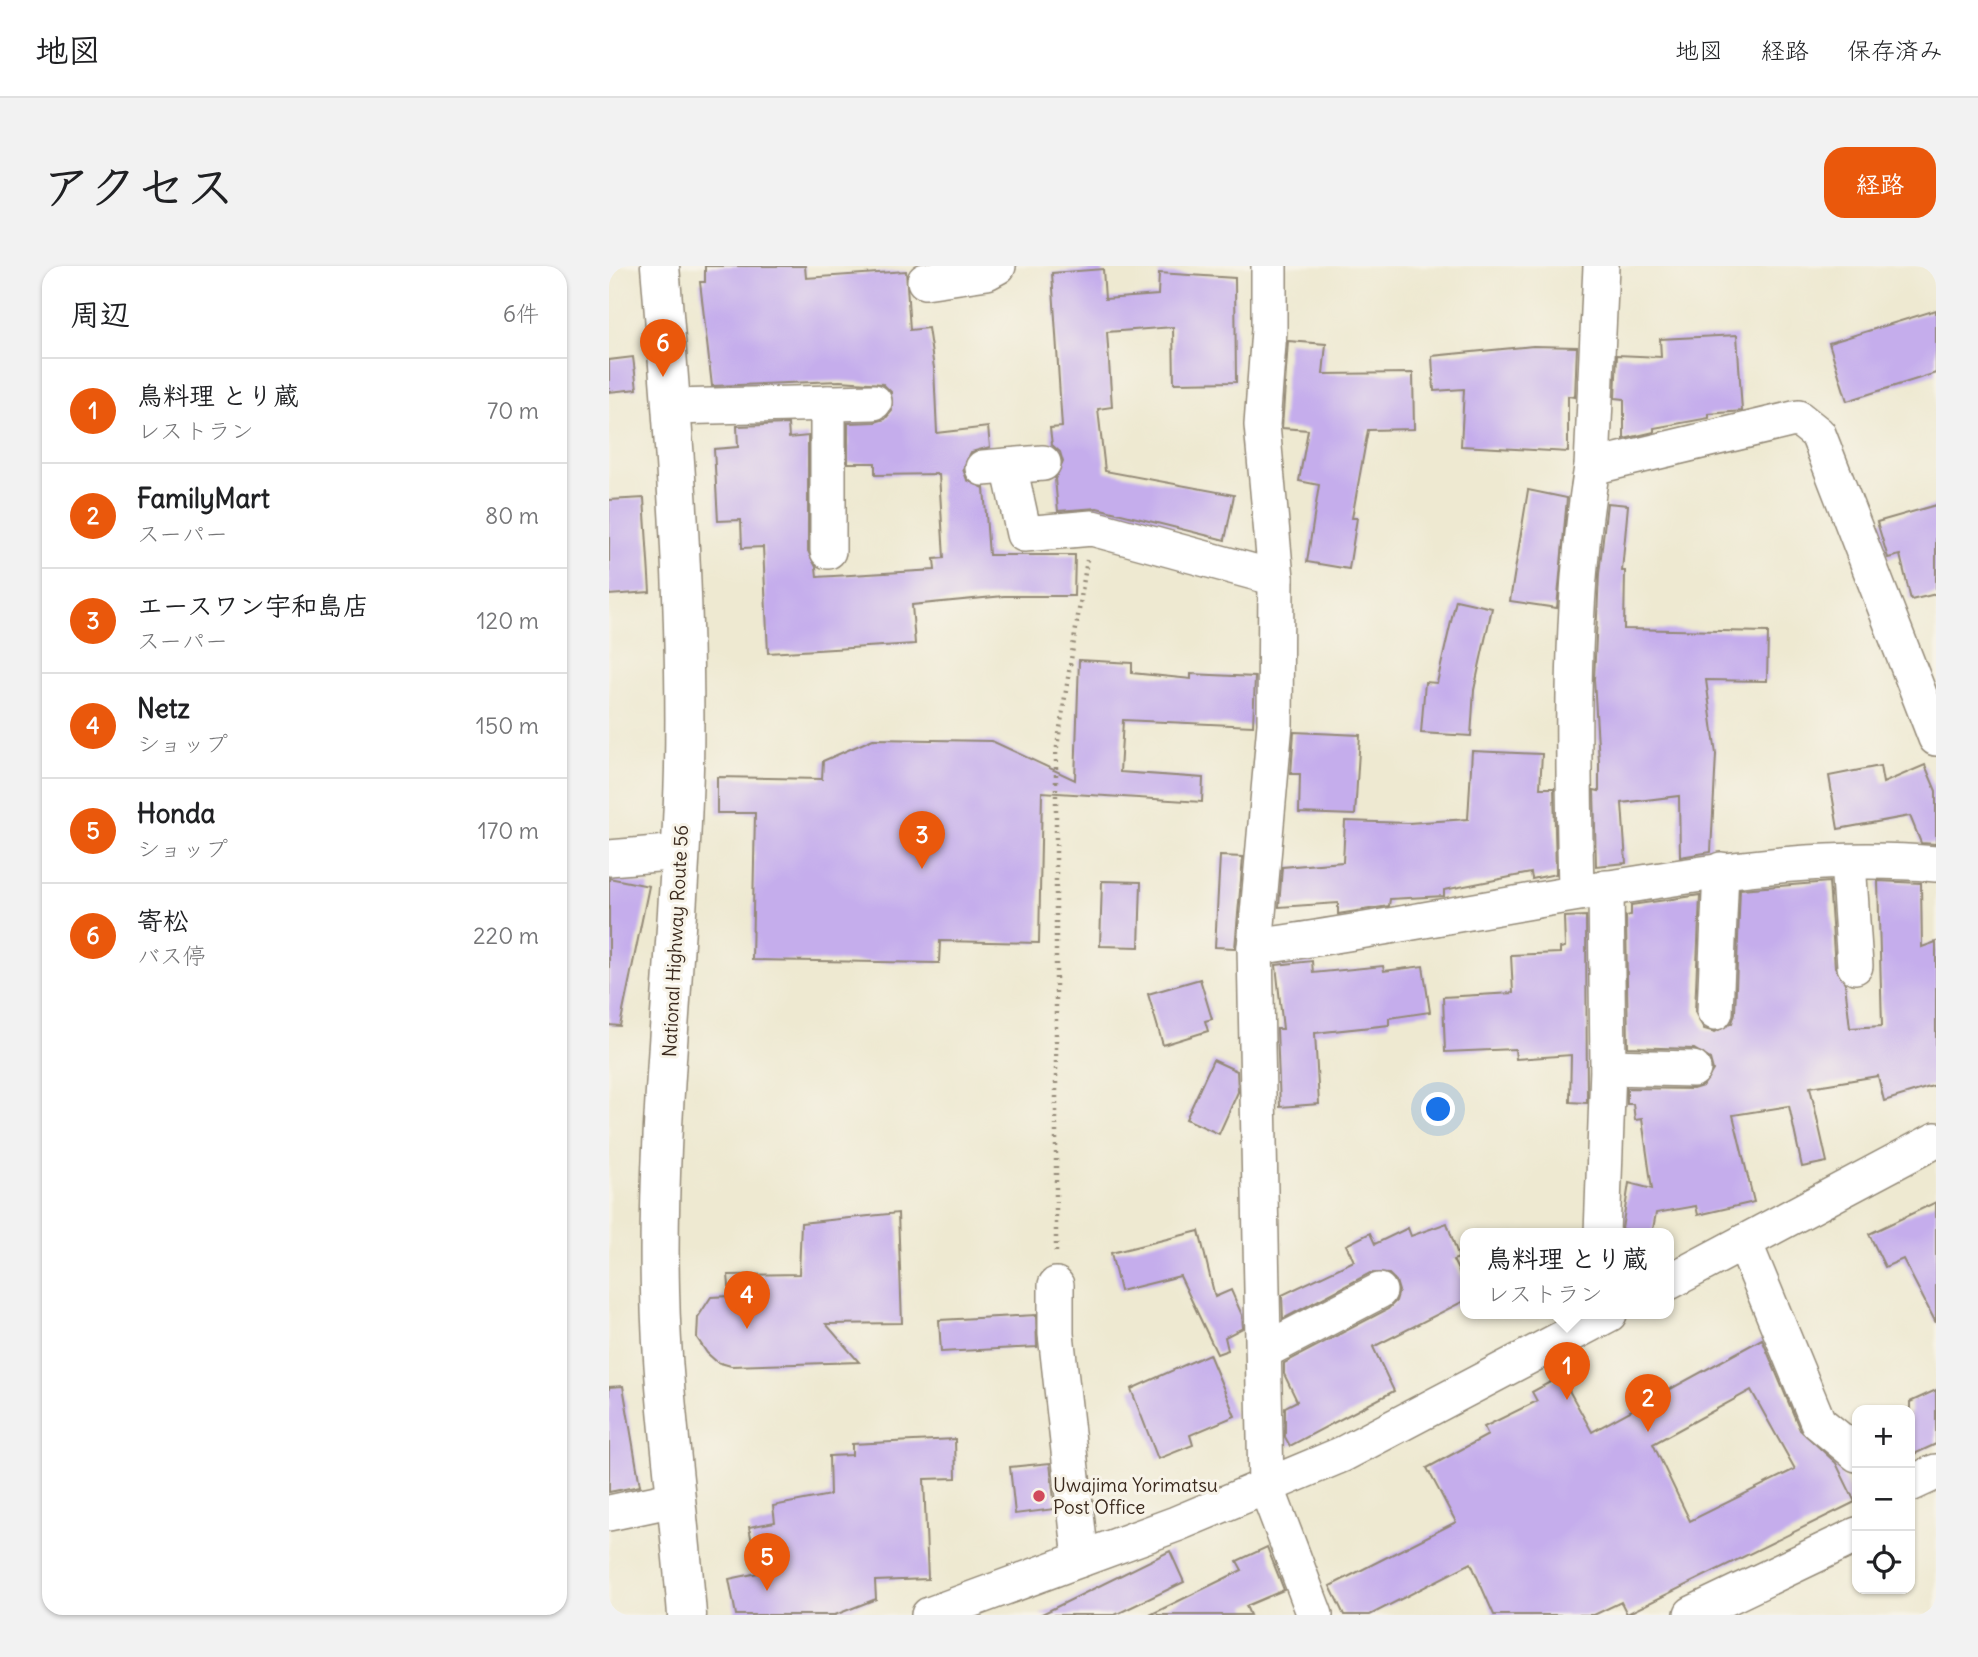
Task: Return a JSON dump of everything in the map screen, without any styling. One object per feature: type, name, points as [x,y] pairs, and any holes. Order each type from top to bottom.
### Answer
[{"type":"highway","name":"National Highway Route 56","points":[[660,266],[681,562],[684,764],[662,1176],[660,1289],[665,1406],[687,1615]]},
{"type":"street","points":[[925,281],[987,271],[998,266]]},
{"type":"street","points":[[1269,266],[1269,330],[1262,425],[1276,578],[1275,724],[1255,947],[1266,1486],[1315,1615]]},
{"type":"street","points":[[1601,266],[1592,467],[1583,523],[1575,689],[1608,1068],[1602,1228]]},
{"type":"street","points":[[672,407],[874,402]]},
{"type":"street","points":[[828,403],[828,551]]},
{"type":"street","points":[[1592,467],[1798,418],[1818,434],[1936,738]]},
{"type":"street","points":[[1043,463],[996,467],[1024,534],[1092,528],[1276,578]]},
{"type":"street","points":[[609,858],[681,852]]},
{"type":"street","points":[[1255,947],[1721,870],[1889,860],[1936,864]]},
{"type":"street","points":[[1848,862],[1855,966]]},
{"type":"street","points":[[1715,1012],[1721,870]]},
{"type":"street","points":[[1608,1068],[1693,1069]]},
{"type":"street","points":[[1674,1279],[1936,1140]]},
{"type":"street","points":[[1744,1242],[1818,1422],[1852,1450]]},
{"type":"street","points":[[1056,1285],[1056,1334],[1081,1559]]},
{"type":"street","points":[[1264,1351],[1380,1291]]},
{"type":"street","points":[[929,1615],[1081,1559],[1343,1454],[1599,1319]]},
{"type":"street","points":[[1915,1482],[1936,1472]]},
{"type":"street","points":[[609,1513],[675,1499]]},
{"type":"street","points":[[1692,1614],[1852,1537]]},
{"type":"path","points":[[1056,1285],[1056,753],[1092,528]]},
{"type":"building","points":[[705,266],[805,266],[806,278],[906,271],[910,330],[928,328],[934,368],[937,433],[988,427],[990,447],[971,452],[963,469],[967,480],[984,488],[989,555],[1075,555],[1074,596],[1004,596],[912,605],[915,644],[768,653],[763,547],[742,548],[741,520],[718,521],[714,449],[738,447],[737,426],[788,424],[789,438],[808,436],[808,551],[816,567],[817,577],[935,570],[934,559],[944,558],[939,474],[875,475],[875,463],[848,463],[848,423],[875,422],[885,419],[892,411],[891,392],[883,384],[840,381],[712,386],[700,282],[705,282]]},
{"type":"building","points":[[1103,269],[1105,299],[1158,295],[1159,273],[1235,278],[1236,382],[1174,383],[1173,327],[1107,332],[1112,407],[1098,409],[1105,471],[1234,495],[1225,540],[1097,508],[1058,511],[1055,479],[1063,462],[1060,452],[1052,445],[1050,428],[1062,427],[1052,273]]},
{"type":"building","points":[[1936,310],[1936,373],[1847,401],[1829,343]]},
{"type":"building","points":[[1737,335],[1742,411],[1709,414],[1709,418],[1654,428],[1654,432],[1624,439],[1624,399],[1615,398],[1617,355],[1661,357],[1660,339]]},
{"type":"building","points":[[1288,341],[1326,344],[1323,374],[1413,373],[1414,429],[1368,430],[1352,518],[1357,518],[1349,569],[1307,562],[1319,485],[1299,481],[1308,430],[1282,428]]},
{"type":"building","points":[[1533,346],[1577,347],[1575,397],[1568,396],[1568,452],[1461,446],[1464,389],[1434,391],[1432,356]]},
{"type":"building","points":[[633,357],[637,389],[609,392],[609,360]]},
{"type":"building","points":[[1528,490],[1567,498],[1557,608],[1510,601]]},
{"type":"building","points":[[644,498],[650,592],[609,595],[609,500]]},
{"type":"building","points":[[1607,503],[1628,505],[1622,571],[1625,571],[1624,629],[1768,632],[1767,681],[1706,680],[1716,754],[1711,852],[1680,857],[1679,796],[1622,803],[1626,863],[1596,866],[1594,790],[1599,791],[1599,762],[1594,679],[1599,574]]},
{"type":"building","points":[[1936,505],[1936,594],[1911,600],[1900,555],[1888,558],[1877,522]]},
{"type":"building","points":[[1456,600],[1492,608],[1474,690],[1471,736],[1421,733],[1425,682],[1437,683]]},
{"type":"building","points":[[1079,660],[1132,663],[1132,673],[1191,679],[1191,674],[1255,677],[1253,726],[1123,720],[1120,772],[1203,778],[1202,802],[1042,792],[1039,943],[940,941],[939,963],[752,960],[755,813],[717,813],[717,777],[822,779],[823,761],[873,739],[992,741],[1075,780]]},
{"type":"building","points":[[1294,732],[1360,735],[1355,815],[1299,813],[1300,774],[1291,774]]},
{"type":"building","points":[[1472,751],[1542,754],[1540,788],[1554,788],[1556,874],[1532,879],[1531,873],[1444,890],[1444,896],[1390,899],[1389,906],[1338,914],[1338,903],[1279,907],[1282,867],[1343,862],[1345,821],[1408,823],[1468,819]]},
{"type":"building","points":[[1925,765],[1936,791],[1936,844],[1921,843],[1910,816],[1838,829],[1829,776],[1880,766],[1883,783]]},
{"type":"building","points":[[1220,856],[1243,857],[1235,948],[1215,947]]},
{"type":"building","points":[[609,878],[649,886],[620,1026],[609,1025]]},
{"type":"building","points":[[1102,881],[1141,882],[1139,947],[1100,946]]},
{"type":"building","points":[[1878,881],[1921,883],[1922,947],[1936,942],[1936,1085],[1884,1101],[1878,1076],[1810,1087],[1827,1162],[1802,1167],[1789,1106],[1733,1115],[1754,1202],[1698,1215],[1696,1206],[1656,1213],[1653,1228],[1622,1228],[1629,1183],[1652,1189],[1642,1119],[1635,1120],[1633,1104],[1627,1104],[1627,1088],[1693,1089],[1703,1086],[1713,1070],[1710,1059],[1694,1049],[1628,1047],[1626,916],[1631,915],[1631,905],[1700,895],[1695,1012],[1704,1029],[1715,1032],[1732,1023],[1735,1013],[1740,889],[1829,882],[1835,967],[1845,983],[1850,1028],[1882,1026]]},
{"type":"building","points":[[1586,916],[1587,1103],[1570,1102],[1571,1055],[1516,1059],[1515,1049],[1445,1052],[1443,997],[1513,993],[1511,955],[1560,953],[1560,948],[1565,947],[1564,917]]},
{"type":"building","points":[[1312,961],[1313,973],[1383,966],[1384,971],[1423,966],[1430,1012],[1389,1018],[1389,1025],[1315,1033],[1319,1104],[1280,1107],[1277,1029],[1283,1029],[1276,965]]},
{"type":"building","points":[[1200,979],[1212,1019],[1205,1021],[1208,1031],[1163,1045],[1148,994]]},
{"type":"building","points":[[1213,1060],[1237,1071],[1238,1092],[1219,1134],[1186,1119]]},
{"type":"building","points":[[1936,1202],[1936,1323],[1903,1259],[1885,1267],[1869,1234]]},
{"type":"building","points":[[898,1213],[902,1323],[826,1324],[859,1362],[731,1366],[717,1362],[707,1353],[697,1338],[698,1317],[711,1297],[730,1296],[728,1275],[799,1274],[801,1223]]},
{"type":"building","points":[[1447,1223],[1459,1258],[1453,1260],[1460,1274],[1460,1303],[1373,1347],[1394,1391],[1290,1446],[1285,1437],[1285,1407],[1297,1401],[1284,1374],[1284,1363],[1388,1309],[1396,1301],[1399,1291],[1396,1281],[1389,1274],[1370,1273],[1283,1319],[1282,1295],[1354,1261],[1346,1245],[1370,1233],[1375,1244],[1408,1228],[1411,1236]]},
{"type":"building","points":[[1199,1231],[1215,1297],[1231,1290],[1242,1315],[1243,1328],[1225,1337],[1228,1350],[1217,1354],[1180,1276],[1120,1291],[1111,1253]]},
{"type":"building","points":[[1036,1315],[1037,1347],[941,1352],[939,1320]]},
{"type":"building","points":[[1762,1339],[1800,1430],[1836,1463],[1852,1496],[1852,1503],[1627,1614],[1621,1602],[1594,1615],[1494,1615],[1471,1563],[1370,1615],[1344,1615],[1330,1586],[1456,1522],[1427,1468],[1488,1435],[1484,1427],[1537,1401],[1532,1392],[1561,1376],[1592,1432]],"holes":[[[1751,1390],[1795,1469],[1690,1521],[1653,1444]]]},
{"type":"building","points":[[1209,1354],[1235,1416],[1190,1435],[1193,1445],[1158,1459],[1131,1389]]},
{"type":"building","points":[[623,1386],[640,1486],[609,1492],[609,1387]]},
{"type":"building","points":[[1936,1390],[1936,1444],[1915,1454],[1915,1405],[1910,1405],[1910,1402]]},
{"type":"building","points":[[955,1439],[956,1478],[924,1479],[928,1579],[875,1581],[876,1599],[835,1615],[736,1615],[729,1579],[758,1573],[749,1527],[775,1522],[773,1506],[830,1495],[829,1456],[852,1455],[852,1444]]},
{"type":"building","points":[[1050,1463],[1055,1509],[1015,1514],[1010,1467]]},
{"type":"building","points":[[1267,1547],[1284,1590],[1246,1606],[1250,1615],[1150,1615],[1242,1570],[1237,1561]]},
{"type":"building","points":[[1170,1551],[1184,1582],[1115,1615],[1040,1615]]},
{"type":"place","name":"寄松","points":[[663,377]]},
{"type":"place","name":"エースワン宇和島店","points":[[922,869]]},
{"type":"place","name":"Netz","points":[[747,1329]]},
{"type":"place","name":"鳥料理 とり蔵","points":[[1567,1400]]},
{"type":"place","name":"FamilyMart","points":[[1648,1432]]},
{"type":"place","name":"Uwajima Yorimatsu Post Office","points":[[1039,1496]]},
{"type":"place","name":"Honda","points":[[767,1591]]}]
